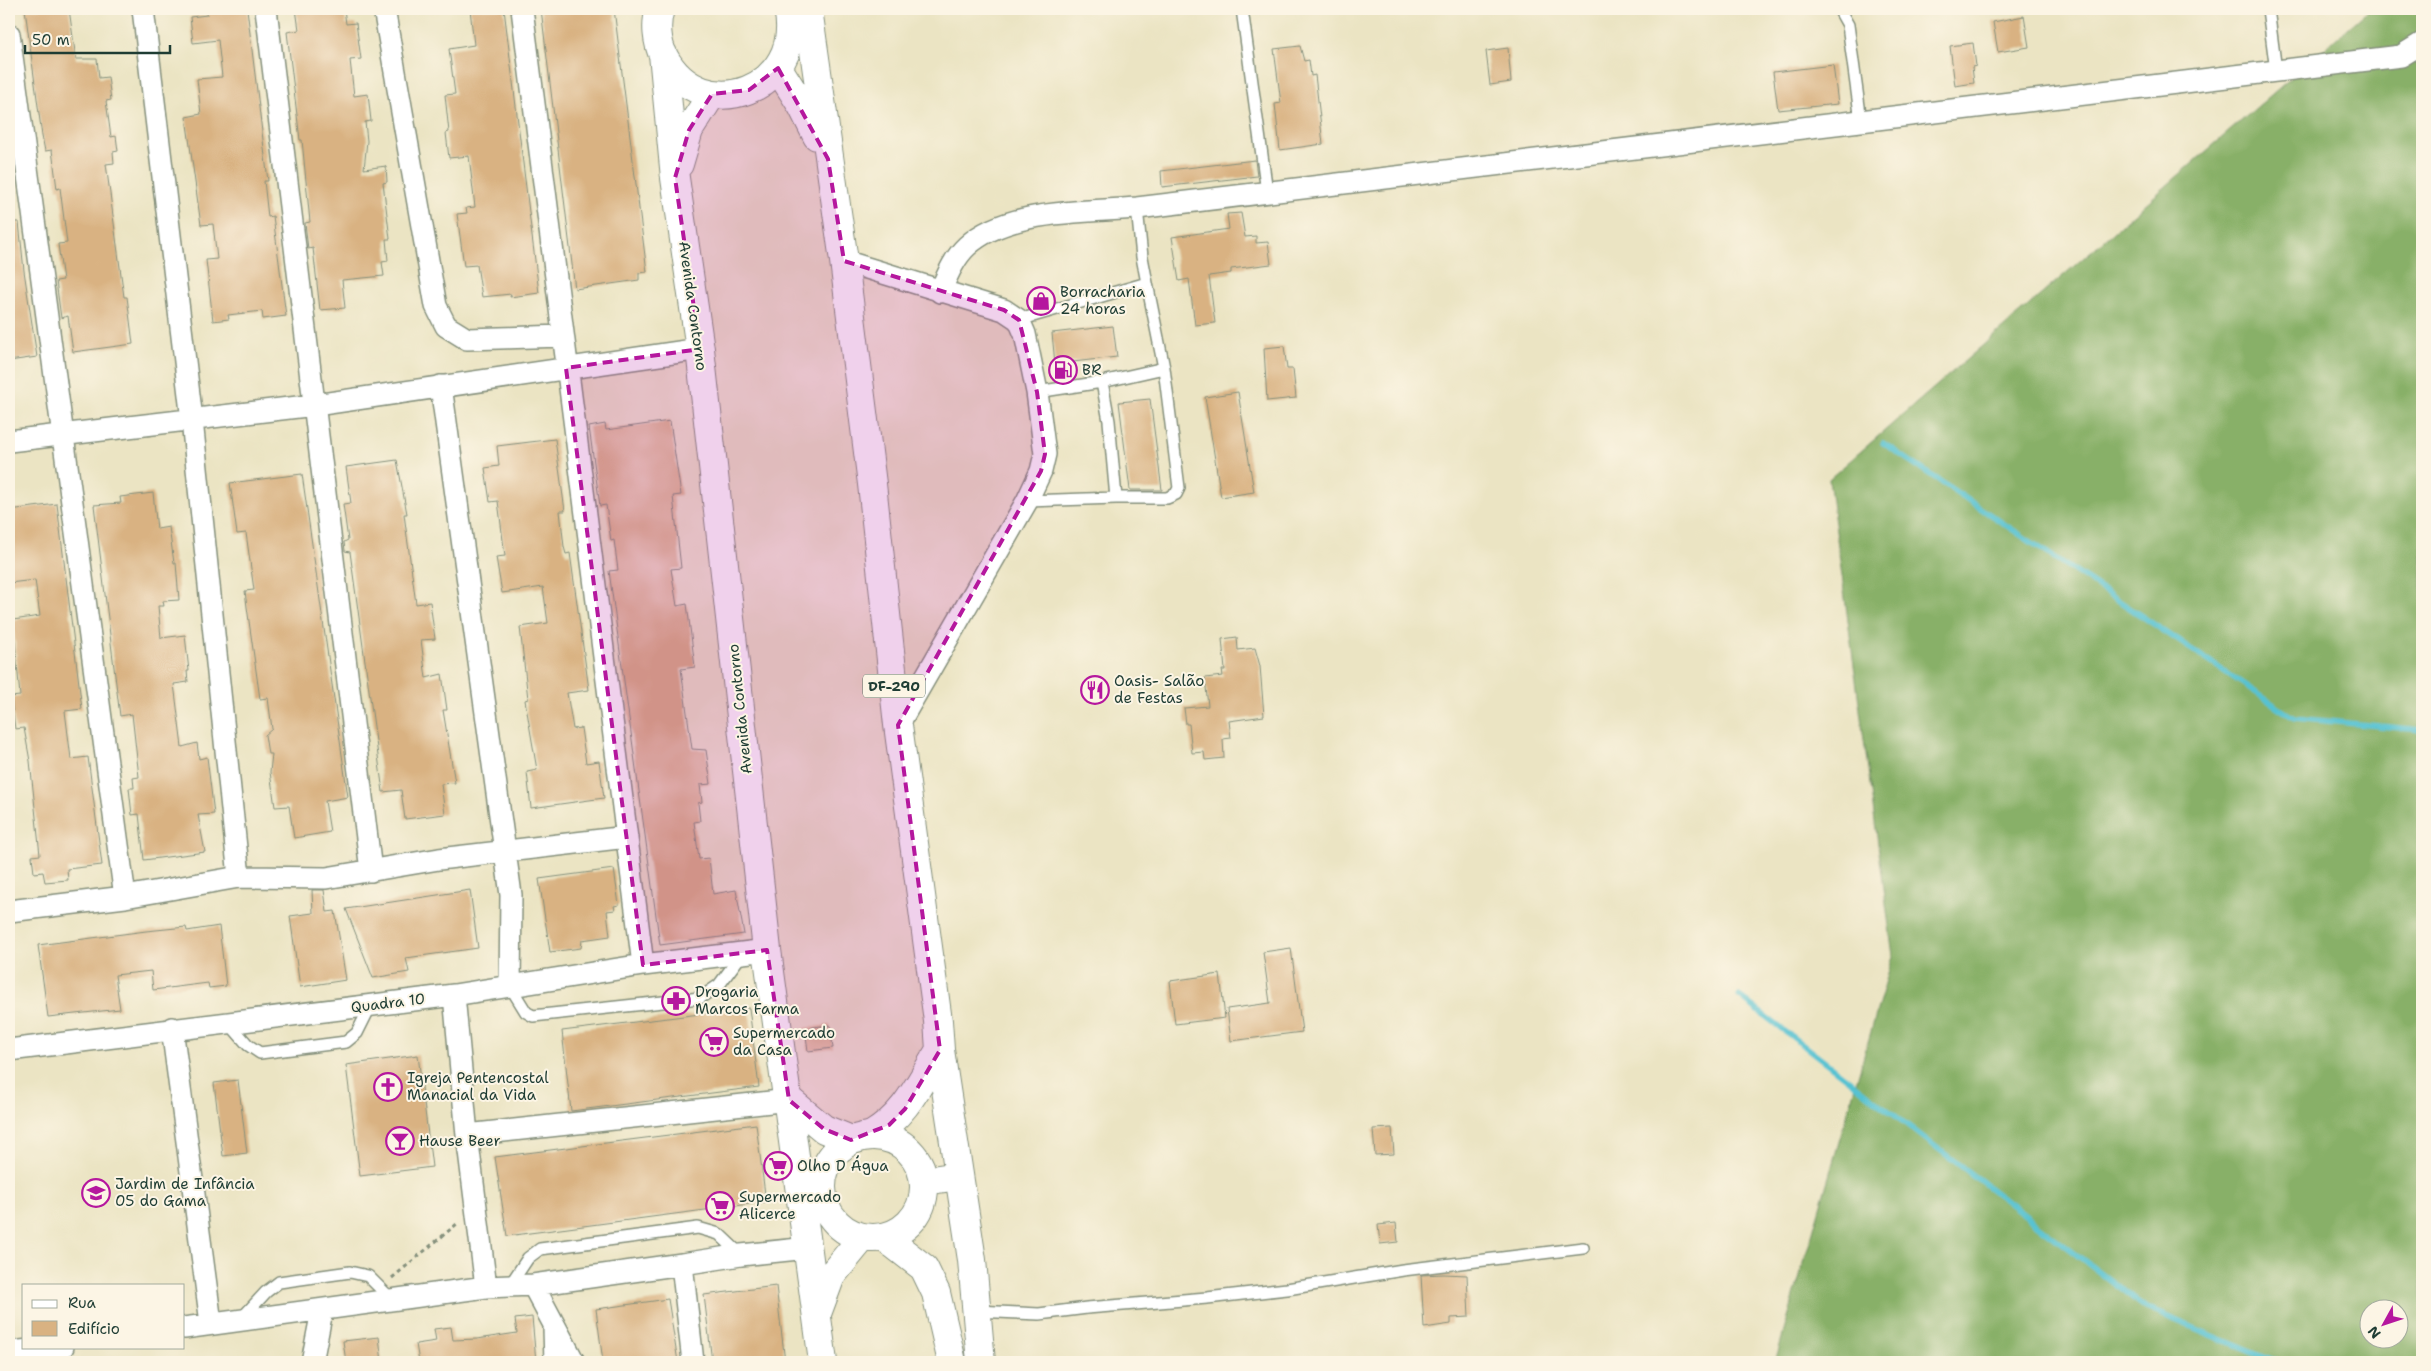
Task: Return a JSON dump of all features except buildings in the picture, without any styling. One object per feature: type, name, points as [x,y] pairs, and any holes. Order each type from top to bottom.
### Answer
[{"type":"main road","points":[[663,54],[673,71],[688,84],[712,94],[731,94],[749,90],[765,81],[778,68],[784,57],[791,33],[788,9]]},
{"type":"main road","name":"DF-290","points":[[808,9],[844,261],[872,484],[898,725],[940,1050],[972,1260],[981,1362]]},
{"type":"main road","name":"Avenida Contorno","points":[[658,15],[675,178],[700,349],[755,952],[811,1193],[808,1248],[824,1362]]},
{"type":"main road","points":[[778,68],[802,106],[828,159]]},
{"type":"main road","points":[[675,178],[689,130],[712,94]]},
{"type":"main road","points":[[940,1050],[904,1109],[889,1125],[861,1137],[834,1152],[811,1193],[835,1222],[848,1231],[873,1237],[924,1268],[936,1292],[952,1362]]},
{"type":"main road","points":[[789,1100],[824,1129],[861,1137],[893,1139],[917,1160],[924,1181],[922,1202],[912,1221],[899,1231],[873,1237],[831,1276],[817,1314]]},
{"type":"main road","points":[[924,1181],[959,1176]]},
{"type":"street","points":[[143,9],[192,420],[239,877]]},
{"type":"street","points":[[266,9],[371,872]]},
{"type":"street","points":[[384,9],[436,306],[446,326],[467,338],[562,336]]},
{"type":"street","points":[[522,9],[643,966]]},
{"type":"street","points":[[9,34],[125,897]]},
{"type":"street","points":[[940,292],[948,273],[968,245],[1000,227],[1029,218],[1137,208],[2401,56],[2422,43]]},
{"type":"street","points":[[844,261],[940,292],[1004,310],[1018,320],[1025,334],[1037,392],[1045,454],[1041,472],[1028,501],[898,725]]},
{"type":"street","points":[[9,442],[315,404],[700,349]]},
{"type":"street","points":[[441,386],[511,895],[510,986]]},
{"type":"street","points":[[9,911],[125,897],[239,877],[326,878],[371,872],[439,859],[626,837]]},
{"type":"street","name":"Quadra 10","points":[[9,1050],[172,1028],[454,995],[643,966],[755,952]]},
{"type":"street","points":[[454,995],[467,1134],[486,1287]]},
{"type":"street","points":[[172,1028],[211,1324]]},
{"type":"street","points":[[467,1134],[789,1100]]},
{"type":"street","points":[[185,1328],[241,1319],[322,1311],[386,1294],[510,1284],[533,1285],[741,1255],[808,1248]]},
{"type":"street","points":[[682,1264],[694,1362]]},
{"type":"street","points":[[533,1285],[553,1319],[574,1362]]},
{"type":"street","points":[[312,1362],[322,1311]]},
{"type":"street","points":[[553,1319],[555,1362]]},
{"type":"street","points":[[9,1352],[57,1353]]},
{"type":"lane","points":[[1242,9],[1267,192]]},
{"type":"lane","points":[[1839,9],[1848,25],[1861,121]]},
{"type":"lane","points":[[2268,9],[2276,71]]},
{"type":"lane","points":[[1028,501],[1167,498],[1176,494],[1180,488],[1164,368],[1142,257],[1137,208]]},
{"type":"lane","points":[[1018,320],[1147,283]]},
{"type":"lane","points":[[1037,392],[1102,382],[1164,368]]},
{"type":"lane","points":[[1102,382],[1109,421],[1116,498]]},
{"type":"lane","points":[[510,986],[526,1012],[533,1016],[700,998],[719,985],[755,952]]},
{"type":"lane","points":[[228,1022],[248,1044],[260,1053],[346,1042],[358,1032],[371,1005]]},
{"type":"lane","points":[[510,1284],[528,1258],[540,1249],[698,1228],[719,1234],[741,1255]]},
{"type":"lane","points":[[976,1310],[1039,1314],[1207,1298],[1288,1289],[1403,1270],[1583,1248]]},
{"type":"lane","points":[[241,1319],[266,1292],[279,1282],[350,1272],[368,1276],[386,1294]]},
{"type":"path","points":[[386,1294],[476,1207]]},
{"type":"highlighted area","points":[[778,68],[828,159],[844,261],[1004,310],[1019,320],[1037,392],[1045,454],[1041,471],[898,725],[940,1050],[905,1109],[889,1125],[851,1140],[824,1129],[789,1100],[767,950],[643,965],[566,368],[700,349],[675,178],[689,130],[712,94],[749,90]]},
{"type":"green space","points":[[2370,9],[2422,9],[2422,1362],[1775,1362],[1893,956],[1829,479]]},
{"type":"waterway","points":[[1883,443],[2294,718],[2422,730]]},
{"type":"waterway","points":[[1739,996],[2146,1308],[2276,1362]]},
{"type":"place","name":"Borracharia 24 horas","points":[[1041,301]]},
{"type":"place","name":"BR","points":[[1063,370]]},
{"type":"place","name":"Oasis- Salão de Festas","points":[[1095,690]]},
{"type":"place","name":"Drogaria Marcos Farma","points":[[676,1001]]},
{"type":"place","name":"Supermercado da Casa","points":[[714,1042]]},
{"type":"place","name":"Igreja Pentencostal Manacial da Vida","points":[[388,1087]]},
{"type":"place","name":"Hause Beer","points":[[400,1141]]},
{"type":"place","name":"Olho D Água","points":[[778,1166]]},
{"type":"place","name":"Jardim de Infância 05 do Gama","points":[[96,1193]]},
{"type":"place","name":"Supermercado Alicerce","points":[[720,1206]]}]
